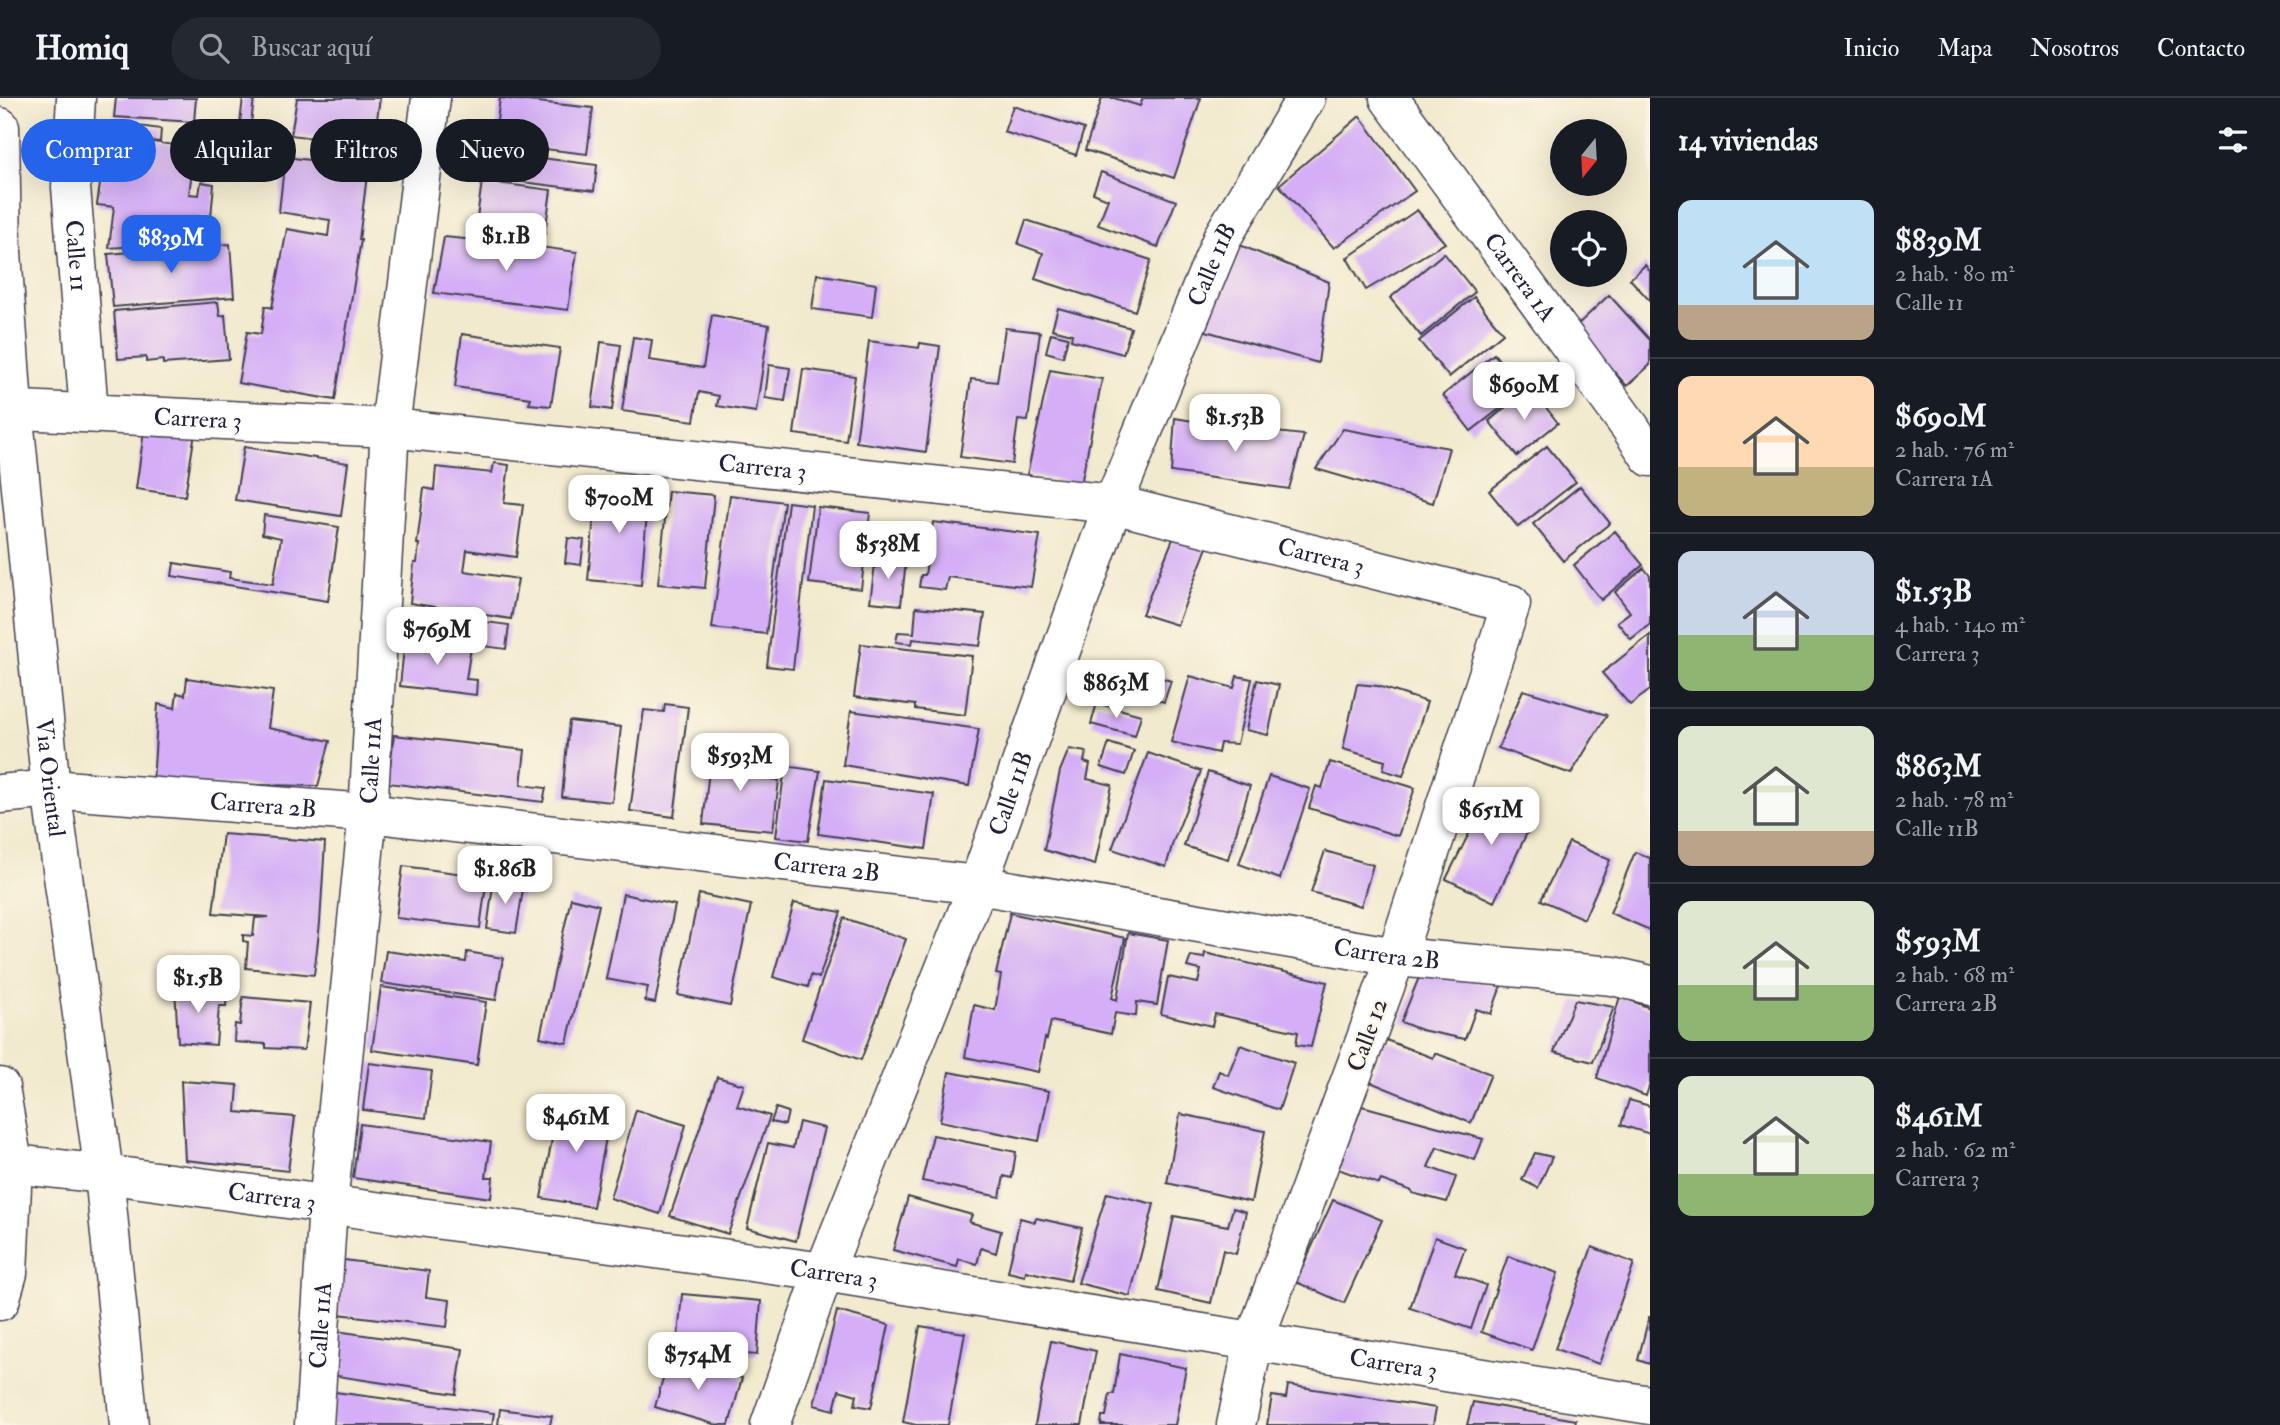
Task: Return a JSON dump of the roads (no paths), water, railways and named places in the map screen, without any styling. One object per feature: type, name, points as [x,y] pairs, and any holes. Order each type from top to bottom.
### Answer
[{"type":"street","name":"Calle 11","points":[[76,98],[71,187],[89,412]]},
{"type":"street","name":"Calle 11A","points":[[314,1425],[328,1206],[368,813],[390,428],[431,98]]},
{"type":"street","name":"Calle 11B","points":[[770,1425],[824,1272],[978,885],[1113,504],[1223,236],[1306,98]]},
{"type":"street","name":"Carrera 1A","points":[[1389,98],[1650,457]]},
{"type":"street","name":"Via Oriental","points":[[0,127],[7,408],[51,789],[104,1174],[129,1425]]},
{"type":"street","name":"Carrera 3","points":[[7,408],[390,428],[1113,504],[1511,604]]},
{"type":"street","name":"Calle 12","points":[[1236,1425],[1254,1341],[1396,957],[1511,604]]},
{"type":"street","name":"Carrera 2B","points":[[0,794],[51,789],[368,813],[978,885],[1396,957],[1613,976],[1650,985]]},
{"type":"street","points":[[0,1087],[13,1164],[8,1273],[0,1301]]},
{"type":"street","name":"Carrera 3","points":[[13,1164],[824,1272],[1650,1405]]}]
